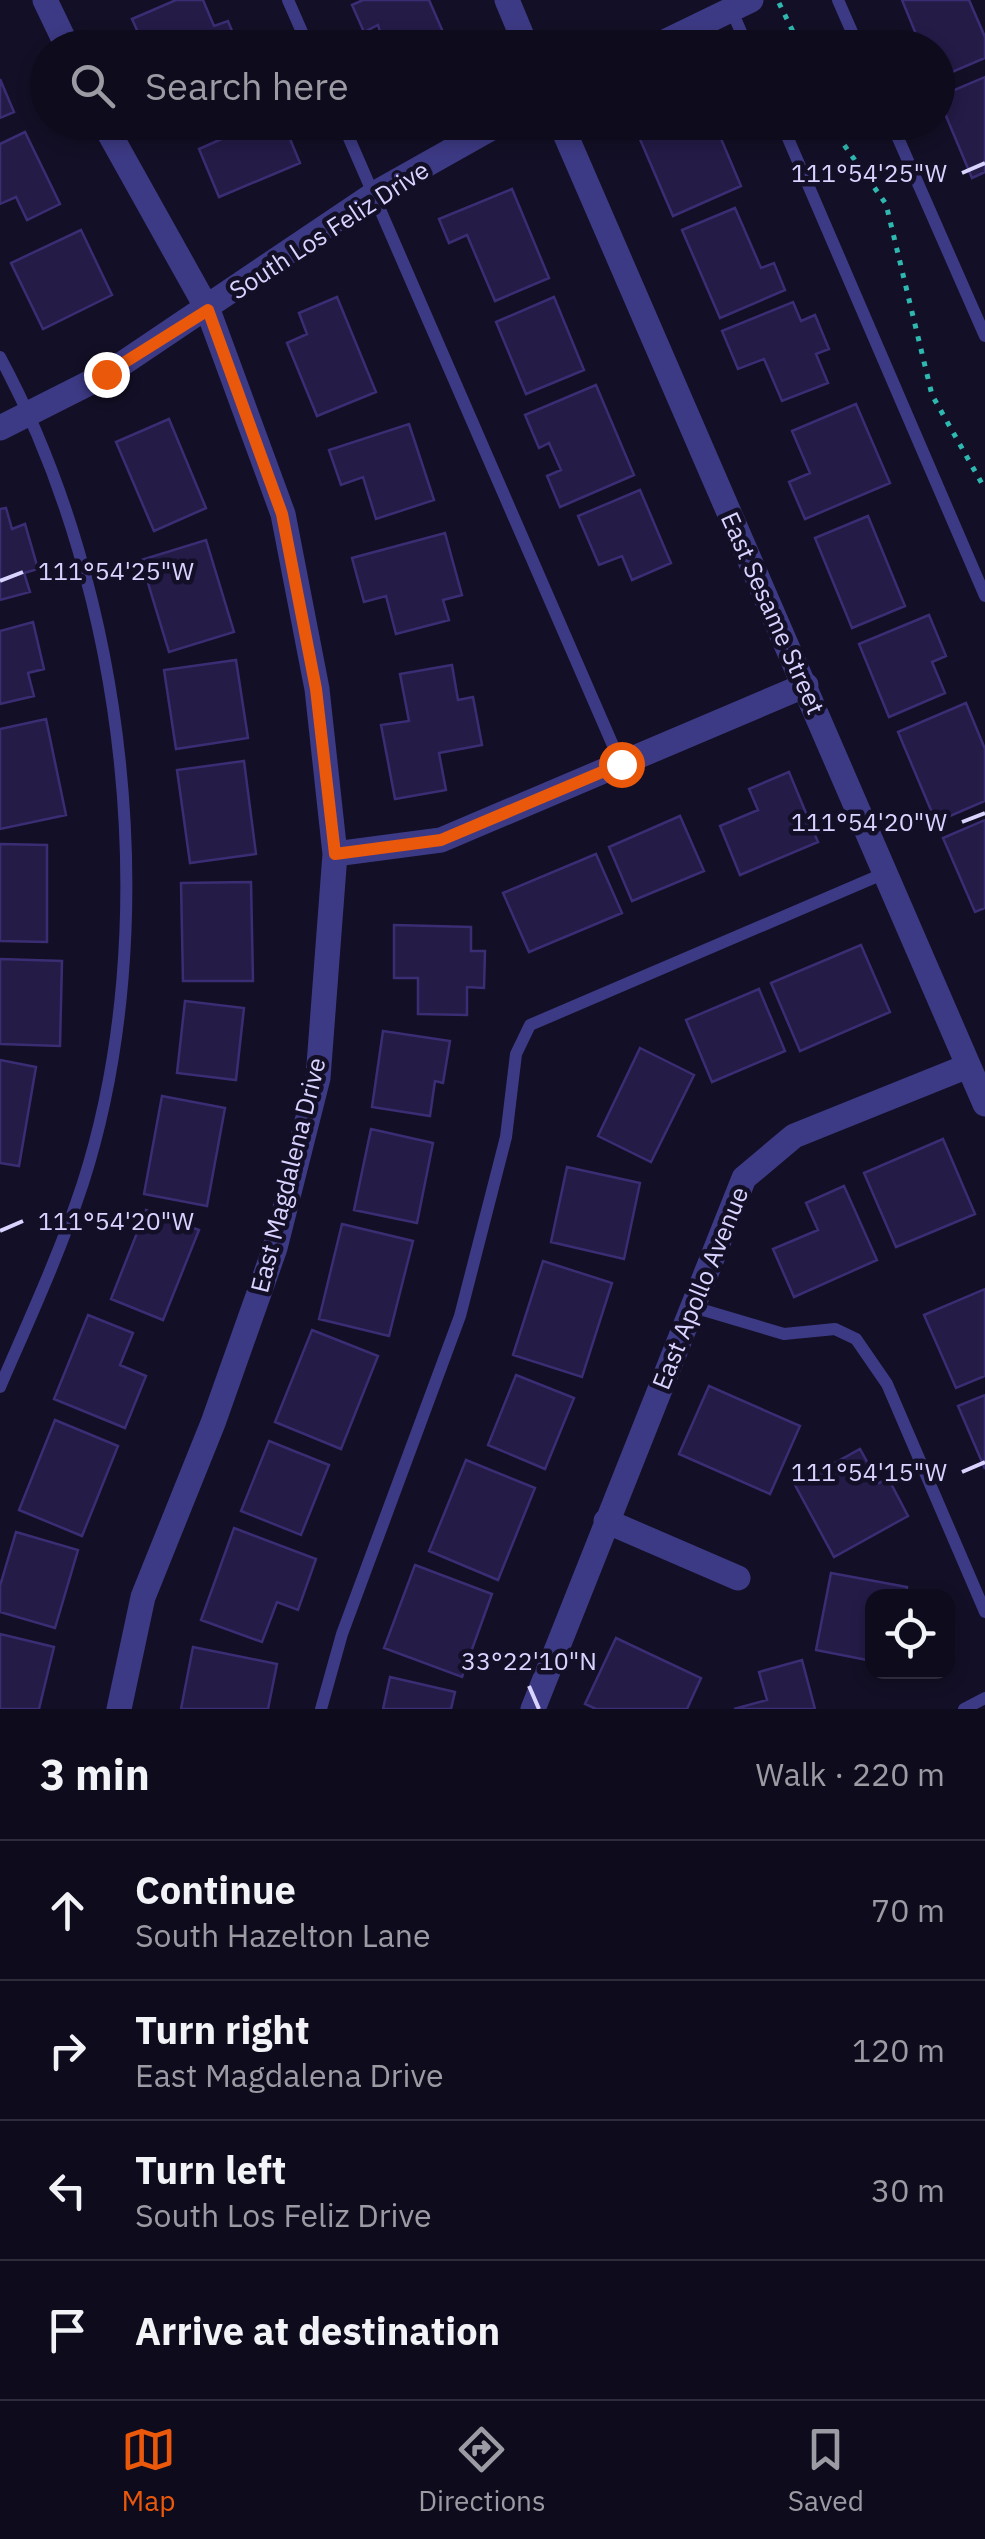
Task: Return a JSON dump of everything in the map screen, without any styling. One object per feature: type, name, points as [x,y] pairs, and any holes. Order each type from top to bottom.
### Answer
[{"type":"street","points":[[45,0],[59,30]]},
{"type":"street","points":[[507,0],[520,30]]},
{"type":"street","points":[[686,30],[736,3]]},
{"type":"street","name":"East Magdalena Drive","points":[[113,140],[208,310],[282,514],[316,689],[335,854],[318,1078],[275,1248],[213,1423],[143,1597],[119,1709]]},
{"type":"street","name":"South Los Feliz Drive","points":[[0,428],[106,374],[208,310],[374,194],[470,140]]},
{"type":"street","name":"East Sesame Street","points":[[568,140],[985,1104]]},
{"type":"street","points":[[335,854],[441,840],[806,685]]},
{"type":"street","name":"East Apollo Avenue","points":[[533,1709],[744,1178],[794,1136],[968,1066]]},
{"type":"street","points":[[606,1521],[738,1578]]},
{"type":"lane","points":[[288,0],[301,30]]},
{"type":"lane","points":[[838,0],[850,30]]},
{"type":"lane","points":[[736,3],[743,30]]},
{"type":"lane","points":[[350,140],[621,764]]},
{"type":"lane","points":[[788,140],[985,596]]},
{"type":"lane","points":[[899,140],[985,336]]},
{"type":"lane","points":[[0,357],[30,414],[67,508],[114,712],[125,822],[123,938],[112,1059],[84,1181],[0,1387]]},
{"type":"lane","points":[[321,1709],[342,1634],[460,1316],[506,1138],[516,1054],[530,1025],[885,873]]},
{"type":"lane","points":[[692,1306],[784,1334],[836,1328],[856,1339],[887,1384],[985,1612]]},
{"type":"lane","points":[[964,1709],[985,1698]]},
{"type":"path","points":[[778,0],[792,30]]},
{"type":"path","points":[[841,140],[886,204],[932,395],[985,489]]},
{"type":"building","points":[[176,0],[203,0],[214,26],[228,21],[232,30],[137,30],[132,19]]},
{"type":"building","points":[[363,0],[429,0],[442,30],[380,30],[378,25],[363,30],[352,5]]},
{"type":"building","points":[[902,0],[969,0],[985,37],[985,58],[955,71],[955,30],[914,30]]},
{"type":"building","points":[[985,77],[985,172],[972,178],[955,138],[955,90]]},
{"type":"building","points":[[0,79],[14,112],[0,118]]},
{"type":"building","points":[[25,132],[60,204],[27,220],[16,197],[0,204],[0,144]]},
{"type":"building","points":[[219,140],[290,140],[300,163],[219,197],[199,149]]},
{"type":"building","points":[[640,140],[722,140],[741,186],[673,216]]},
{"type":"building","points":[[512,189],[549,278],[495,301],[467,235],[449,243],[439,219]]},
{"type":"building","points":[[735,208],[761,268],[774,263],[785,290],[720,318],[682,230]]},
{"type":"building","points":[[81,230],[112,295],[43,329],[11,263]]},
{"type":"building","points":[[337,297],[376,392],[317,416],[287,343],[307,334],[299,313]]},
{"type":"building","points":[[554,297],[584,370],[526,394],[496,322]]},
{"type":"building","points":[[793,302],[801,321],[815,315],[829,349],[816,354],[828,383],[782,401],[764,359],[738,369],[722,331]]},
{"type":"building","points":[[596,385],[634,475],[560,507],[547,476],[561,470],[549,443],[539,448],[525,415]]},
{"type":"building","points":[[856,404],[890,483],[805,519],[789,482],[810,473],[792,431]]},
{"type":"building","points":[[169,419],[206,508],[154,531],[116,442]]},
{"type":"building","points":[[409,424],[434,500],[376,519],[363,477],[341,485],[329,450]]},
{"type":"building","points":[[640,490],[671,563],[632,580],[622,556],[599,565],[578,516]]},
{"type":"building","points":[[6,508],[12,529],[25,524],[38,569],[24,573],[30,592],[0,600],[0,509]]},
{"type":"building","points":[[868,516],[905,606],[852,628],[815,538]]},
{"type":"building","points":[[445,533],[462,595],[443,600],[449,620],[396,634],[386,596],[364,602],[352,558]]},
{"type":"building","points":[[206,540],[234,632],[169,652],[141,560]]},
{"type":"building","points":[[929,615],[946,656],[932,662],[945,693],[889,717],[859,644]]},
{"type":"building","points":[[33,622],[44,669],[28,673],[34,696],[0,704],[0,631]]},
{"type":"building","points":[[236,660],[248,738],[176,749],[164,670]]},
{"type":"building","points":[[452,665],[458,700],[473,697],[482,745],[439,753],[446,790],[395,799],[381,725],[409,721],[400,674]]},
{"type":"building","points":[[966,703],[985,749],[985,801],[936,822],[898,732]]},
{"type":"building","points":[[46,719],[66,815],[0,829],[0,729]]},
{"type":"building","points":[[244,761],[256,854],[190,863],[177,770]]},
{"type":"building","points":[[789,772],[818,842],[740,875],[720,826],[758,810],[749,789]]},
{"type":"building","points":[[680,816],[704,871],[632,901],[609,847]]},
{"type":"building","points":[[985,820],[985,908],[975,912],[943,838]]},
{"type":"building","points":[[0,844],[47,845],[47,942],[0,941]]},
{"type":"building","points":[[596,854],[622,913],[529,952],[503,893]]},
{"type":"building","points":[[251,882],[253,981],[183,981],[181,883]]},
{"type":"building","points":[[394,925],[471,927],[471,951],[485,951],[484,988],[467,987],[467,1015],[418,1014],[418,978],[394,978]]},
{"type":"building","points":[[861,945],[890,1012],[800,1051],[771,983]]},
{"type":"building","points":[[0,959],[62,961],[60,1046],[0,1044]]},
{"type":"building","points":[[759,989],[785,1051],[712,1082],[686,1020]]},
{"type":"building","points":[[185,1001],[244,1008],[236,1080],[177,1073]]},
{"type":"building","points":[[383,1031],[450,1041],[443,1083],[435,1081],[430,1116],[372,1107]]},
{"type":"building","points":[[640,1048],[694,1075],[651,1162],[598,1136]]},
{"type":"building","points":[[0,1060],[36,1067],[19,1166],[0,1163]]},
{"type":"building","points":[[162,1096],[225,1108],[207,1206],[144,1194]]},
{"type":"building","points":[[371,1129],[433,1143],[417,1223],[354,1210]]},
{"type":"building","points":[[943,1139],[975,1214],[896,1247],[864,1173]]},
{"type":"building","points":[[567,1167],[640,1183],[624,1259],[551,1242]]},
{"type":"building","points":[[844,1186],[877,1260],[794,1297],[773,1249],[818,1230],[806,1203]]},
{"type":"building","points":[[146,1210],[199,1230],[163,1320],[111,1299]]},
{"type":"building","points":[[342,1224],[413,1241],[389,1336],[319,1319]]},
{"type":"building","points":[[543,1261],[612,1283],[582,1377],[513,1355]]},
{"type":"building","points":[[985,1289],[985,1376],[956,1388],[924,1315]]},
{"type":"building","points":[[88,1315],[133,1333],[120,1365],[146,1376],[125,1428],[54,1399]]},
{"type":"building","points":[[312,1330],[378,1356],[341,1449],[275,1422]]},
{"type":"building","points":[[516,1375],[574,1398],[545,1469],[488,1445]]},
{"type":"building","points":[[709,1386],[800,1426],[770,1494],[679,1454]]},
{"type":"building","points":[[985,1395],[985,1469],[958,1406]]},
{"type":"building","points":[[55,1420],[118,1446],[82,1536],[19,1510]]},
{"type":"building","points":[[269,1441],[329,1465],[301,1535],[241,1511]]},
{"type":"building","points":[[860,1449],[879,1483],[888,1478],[908,1516],[834,1557],[795,1485]]},
{"type":"building","points":[[466,1460],[535,1488],[498,1580],[429,1551]]},
{"type":"building","points":[[234,1528],[316,1559],[298,1610],[277,1602],[262,1642],[201,1620]]},
{"type":"building","points":[[16,1532],[78,1550],[55,1628],[0,1612],[0,1586]]},
{"type":"building","points":[[415,1565],[492,1594],[462,1677],[384,1648]]},
{"type":"building","points":[[831,1573],[907,1587],[865,1589],[865,1660],[816,1650]]},
{"type":"building","points":[[0,1634],[54,1647],[39,1709],[0,1709]]},
{"type":"building","points":[[616,1638],[701,1678],[687,1709],[596,1709],[585,1704]]},
{"type":"building","points":[[193,1647],[277,1664],[268,1709],[181,1709]]},
{"type":"building","points":[[802,1660],[815,1709],[734,1709],[767,1700],[759,1672]]},
{"type":"building","points":[[390,1677],[455,1692],[451,1709],[383,1709]]},
{"type":"route","points":[[106,374],[208,310],[282,514],[316,689],[335,854],[441,840],[621,764]]}]
